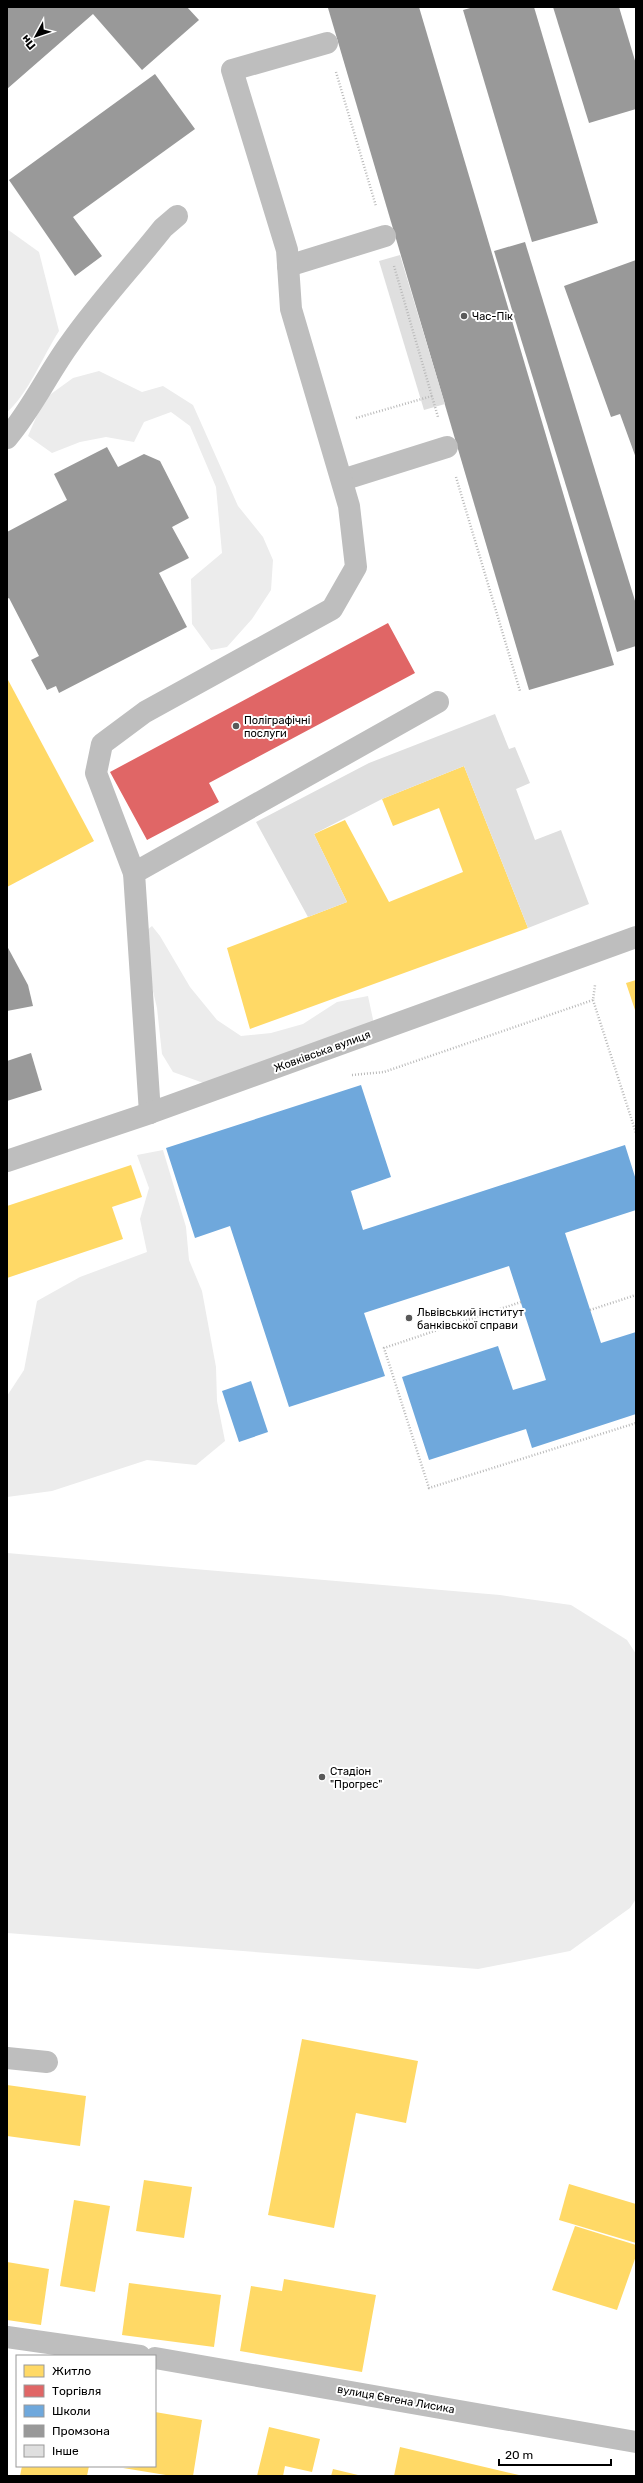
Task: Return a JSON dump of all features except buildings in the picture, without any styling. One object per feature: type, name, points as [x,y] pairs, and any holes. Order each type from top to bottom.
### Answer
[{"type":"street","points":[[150,1114],[134,873],[96,773],[102,744],[145,712],[332,609],[356,567],[349,506],[291,309],[287,250],[232,70],[327,43]]},
{"type":"street","points":[[7,438],[22,420],[42,385],[71,341],[163,228],[176,216]]},
{"type":"street","points":[[288,266],[385,236]]},
{"type":"street","points":[[342,480],[447,447]]},
{"type":"street","points":[[134,873],[438,702]]},
{"type":"street","name":"Жовківська вулиця","points":[[7,1161],[150,1114],[636,937]]},
{"type":"street","points":[[7,2058],[47,2062]]},
{"type":"street","points":[[7,2337],[133,2355]]},
{"type":"street","name":"вулиця Євгена Лисика","points":[[156,2358],[636,2442]]},
{"type":"path","points":[[327,43],[520,691]]},
{"type":"path","points":[[380,411],[432,396]]},
{"type":"path","points":[[599,980],[594,985],[593,1000],[636,1133]]},
{"type":"path","points":[[344,1077],[384,1072],[593,1000]]},
{"type":"path","points":[[590,1310],[636,1295]]},
{"type":"path","points":[[521,1302],[384,1348],[429,1488],[636,1423]]},
{"type":"shaded area","points":[[7,229],[39,252],[59,331],[21,396],[7,412]]},
{"type":"shaded area","points":[[99,371],[142,392],[163,386],[193,405],[238,506],[263,537],[273,560],[271,590],[252,619],[227,647],[211,650],[192,624],[191,579],[222,553],[216,487],[190,426],[171,412],[144,422],[134,442],[106,437],[80,442],[52,453],[28,436],[44,399],[73,378]]},
{"type":"shaded area","points":[[152,926],[160,936],[190,987],[217,1020],[241,1036],[271,1033],[303,1024],[337,1002],[368,996],[374,1024],[209,1085],[173,1072],[162,1054],[157,1008],[140,936]]},
{"type":"shaded area","points":[[163,1150],[186,1227],[189,1260],[202,1291],[216,1367],[217,1401],[225,1441],[196,1465],[147,1460],[52,1491],[7,1497],[7,1396],[24,1370],[37,1301],[80,1277],[147,1252],[140,1219],[149,1188],[137,1155]]},
{"type":"shaded area","name":"Стадіон \"Прогрес\"","points":[[7,1553],[500,1595],[571,1605],[627,1640],[636,1654],[636,1899],[630,1908],[570,1951],[478,1969],[7,1933]]},
{"type":"place","name":"Час-Пік","points":[[464,316]]},
{"type":"place","name":"Поліграфічні послуги","points":[[236,726]]},
{"type":"place","name":"Львівський інститут банківської справи","points":[[409,1318]]},
{"type":"place","name":"Стадіон \"Прогрес\"","points":[[322,1777]]}]
